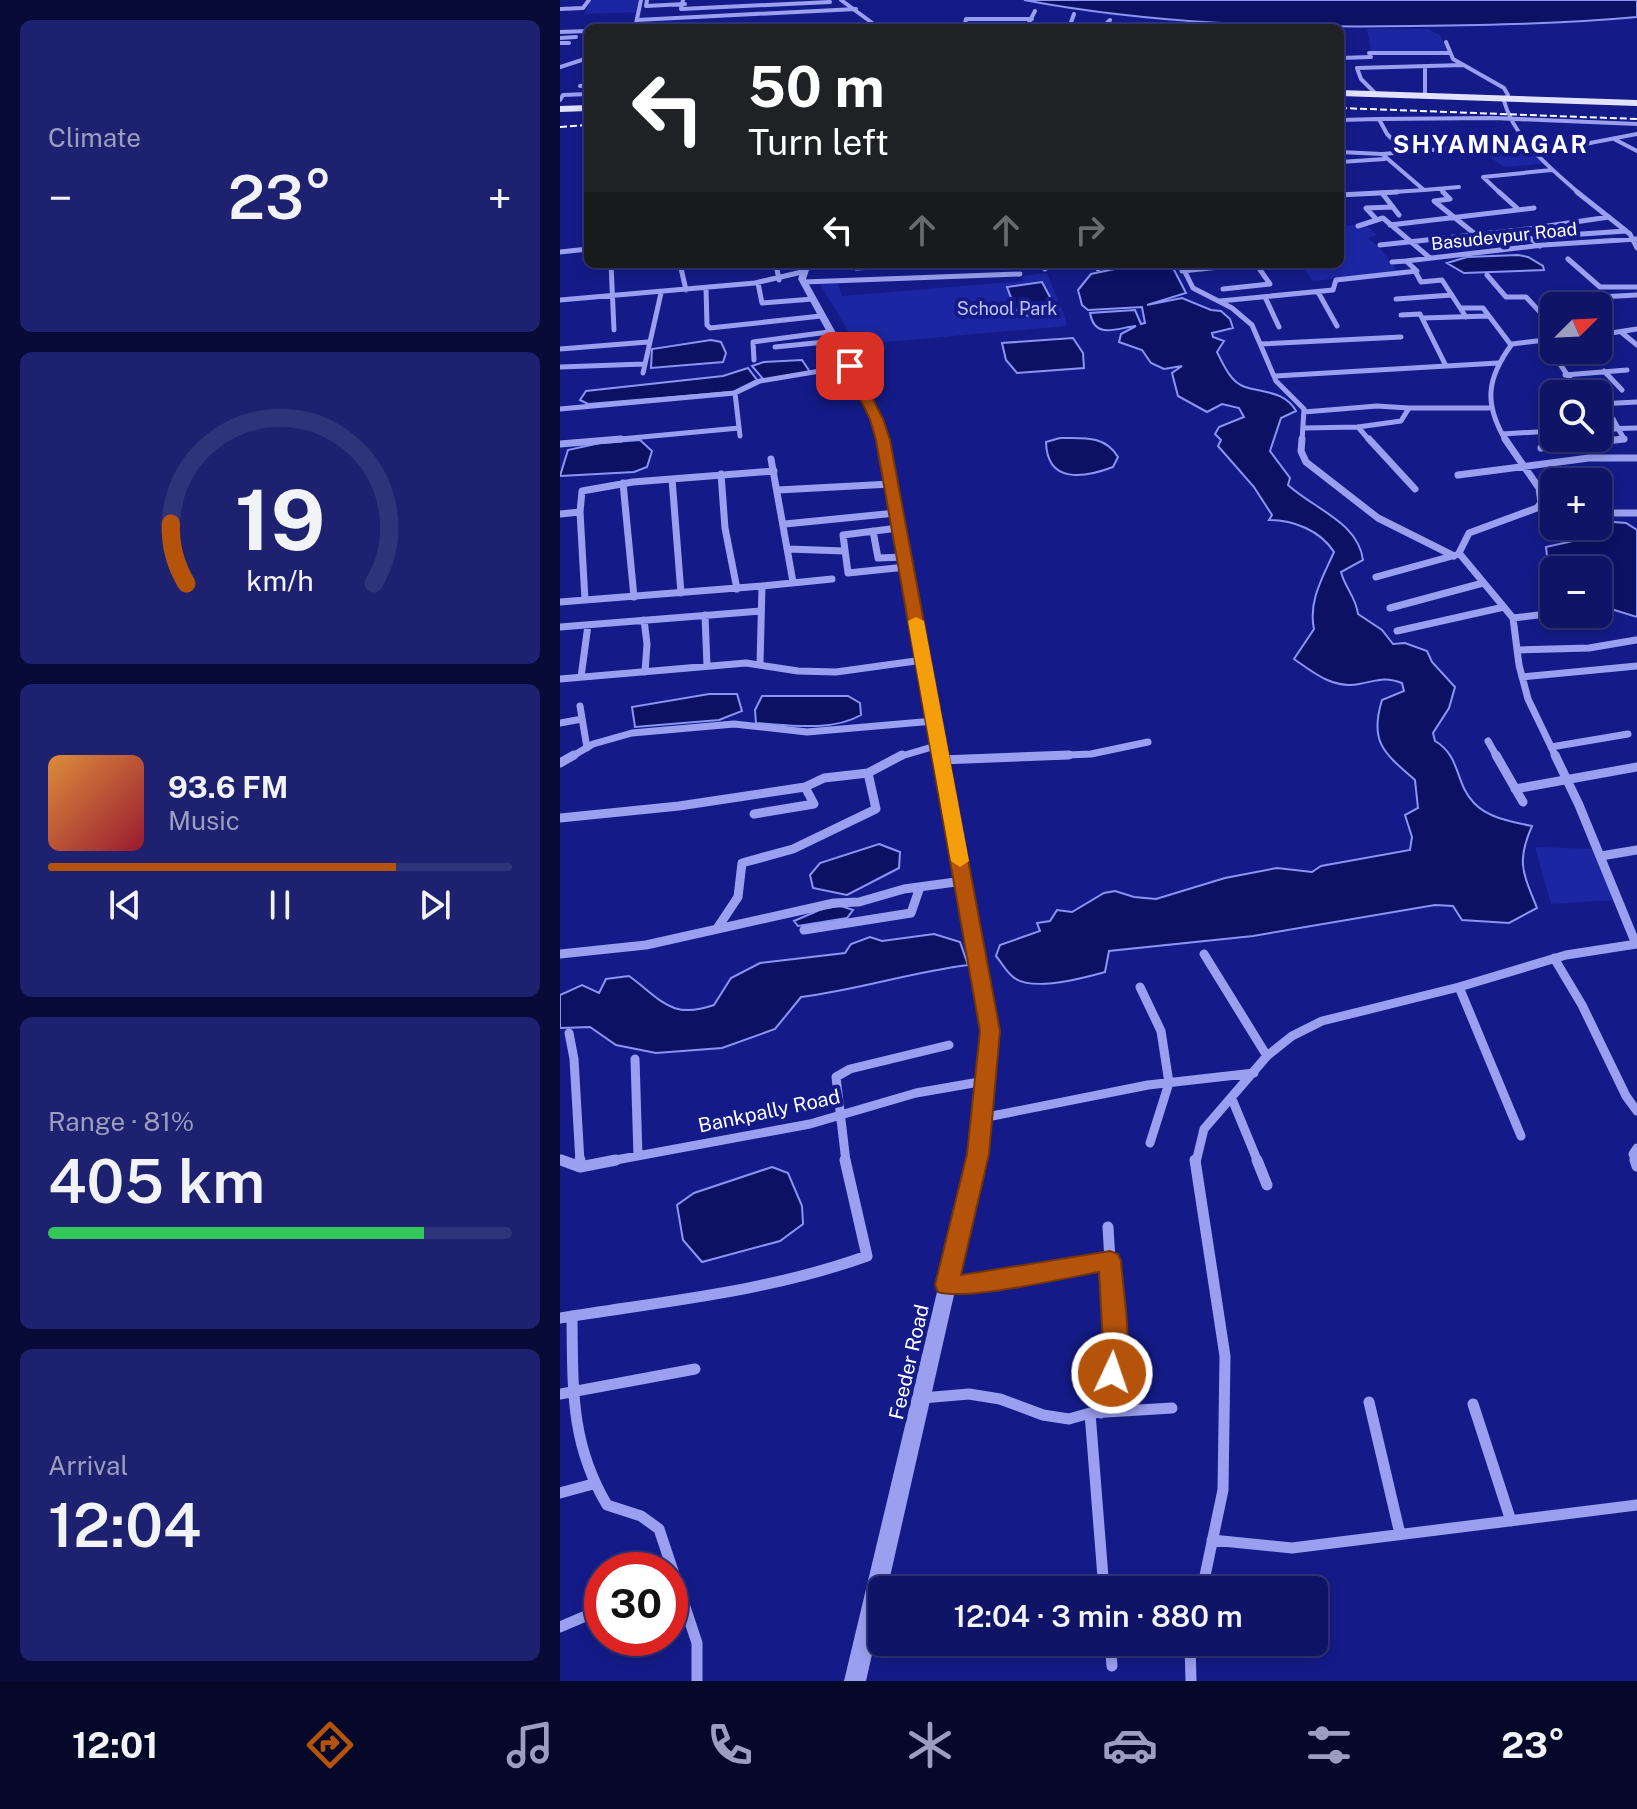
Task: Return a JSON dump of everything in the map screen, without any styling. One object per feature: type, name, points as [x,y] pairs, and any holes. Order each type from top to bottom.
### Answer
[{"type":"main road","points":[[1344,93],[1425,95],[1558,105],[1637,103]]},
{"type":"main road","points":[[560,109],[584,108]]},
{"type":"street","points":[[560,9],[583,8],[589,0]]},
{"type":"street","points":[[636,24],[641,0]]},
{"type":"street","points":[[647,0],[646,6],[682,2],[681,9],[723,3],[830,2],[825,0]]},
{"type":"street","points":[[763,4],[769,0]]},
{"type":"street","points":[[841,0],[875,24]]},
{"type":"street","points":[[637,20],[719,19],[856,9]]},
{"type":"street","points":[[1029,24],[1035,11]]},
{"type":"street","points":[[971,19],[973,13]]},
{"type":"street","points":[[1070,24],[1074,14]]},
{"type":"street","points":[[681,18],[687,24]]},
{"type":"street","points":[[965,24],[966,19],[1032,19]]},
{"type":"street","points":[[1106,24],[1110,20]]},
{"type":"street","points":[[560,38],[584,32]]},
{"type":"street","points":[[560,38],[577,37]]},
{"type":"street","points":[[560,38],[569,43]]},
{"type":"street","points":[[1446,42],[1450,53],[1463,65],[1504,88],[1508,95],[1504,101],[1508,119],[1552,170],[1635,239],[1637,248]]},
{"type":"street","points":[[1365,44],[1375,67]]},
{"type":"street","points":[[1344,58],[1450,53]]},
{"type":"street","points":[[560,59],[584,59]]},
{"type":"street","points":[[560,67],[584,60]]},
{"type":"street","points":[[1375,93],[1361,79],[1357,68],[1463,65]]},
{"type":"street","points":[[1425,67],[1425,95]]},
{"type":"street","points":[[580,86],[584,86]]},
{"type":"street","points":[[560,100],[563,95],[584,94]]},
{"type":"street","points":[[1379,119],[1387,134],[1405,152]]},
{"type":"street","points":[[1344,120],[1508,119],[1637,124]]},
{"type":"street","points":[[1538,153],[1637,134]]},
{"type":"street","points":[[1614,139],[1637,151]]},
{"type":"street","points":[[1344,161],[1405,152],[1528,142]]},
{"type":"street","points":[[1344,152],[1384,156],[1424,190]]},
{"type":"street","points":[[1518,209],[1483,177],[1552,170]]},
{"type":"street","points":[[1344,195],[1459,187]]},
{"type":"street","points":[[1441,189],[1450,199],[1434,201],[1475,234]]},
{"type":"street","points":[[1382,193],[1399,215]]},
{"type":"street","points":[[1376,219],[1366,208],[1393,207]]},
{"type":"street","points":[[1390,225],[1534,208]]},
{"type":"street","points":[[1380,245],[1609,217]]},
{"type":"street","points":[[1358,226],[1383,218],[1430,258]]},
{"type":"street","points":[[1520,230],[1540,246]]},
{"type":"street","points":[[1552,236],[1626,231]]},
{"type":"street","name":"Basudevpur Road","points":[[1406,261],[1635,239]]},
{"type":"street","points":[[560,252],[584,249]]},
{"type":"street","points":[[1568,259],[1600,287],[1637,287]]},
{"type":"street","points":[[1392,262],[1406,261]]},
{"type":"street","name":"Basudevpur Road","points":[[1406,261],[1415,271]]},
{"type":"street","points":[[611,268],[614,330]]},
{"type":"street","points":[[681,268],[686,290]]},
{"type":"street","points":[[777,268],[779,280]]},
{"type":"street","points":[[1182,268],[1186,284],[1200,296],[1220,301],[1251,324],[1281,389],[1304,409],[1301,451],[1315,471],[1378,518],[1456,554],[1513,618],[1528,699],[1567,778],[1636,944],[1554,958],[1459,987],[1322,1021],[1292,1036],[1267,1056],[1204,1129],[1195,1158],[1225,1356],[1223,1490],[1205,1576]]},
{"type":"street","points":[[1223,289],[1270,284],[1259,268]]},
{"type":"street","points":[[1415,271],[1421,282],[1442,280],[1466,317]]},
{"type":"street","name":"Basudevpur Road","points":[[1220,301],[1333,290],[1336,280],[1415,271]]},
{"type":"street","points":[[560,300],[758,283],[804,273],[1020,274]]},
{"type":"street","name":"Feeder Road","points":[[804,273],[821,316],[876,419],[891,484],[990,1031],[978,1154],[855,1681]]},
{"type":"street","points":[[1487,275],[1506,297],[1526,297],[1540,312]]},
{"type":"street","points":[[758,283],[762,303],[813,299]]},
{"type":"street","points":[[706,288],[707,325],[710,328],[821,316]]},
{"type":"street","points":[[1318,292],[1337,326]]},
{"type":"street","points":[[643,373],[648,342],[659,315],[661,293]]},
{"type":"street","points":[[1396,299],[1452,295]]},
{"type":"street","points":[[1612,296],[1637,295]]},
{"type":"street","points":[[1265,297],[1279,327]]},
{"type":"street","points":[[1461,308],[1483,308],[1511,345]]},
{"type":"street","points":[[1401,315],[1420,314],[1445,364]]},
{"type":"street","points":[[1423,318],[1488,316]]},
{"type":"street","points":[[1612,333],[1637,329]]},
{"type":"street","points":[[1621,332],[1637,345]]},
{"type":"street","points":[[775,347],[832,336]]},
{"type":"street","points":[[754,360],[753,342],[832,336]]},
{"type":"street","points":[[1260,344],[1401,337]]},
{"type":"street","points":[[1540,341],[1511,345],[1498,363],[1489,408],[1502,434],[1539,488],[1540,496]]},
{"type":"street","points":[[560,349],[648,342]]},
{"type":"street","points":[[1275,376],[1498,363]]},
{"type":"street","points":[[560,367],[644,364]]},
{"type":"street","points":[[1558,364],[1569,380]]},
{"type":"street","points":[[560,409],[735,393],[760,381],[850,366]]},
{"type":"street","points":[[1565,375],[1627,370]]},
{"type":"street","points":[[1604,371],[1622,390]]},
{"type":"street","points":[[560,444],[739,432],[735,393]]},
{"type":"street","points":[[1612,403],[1637,402]]},
{"type":"street","points":[[1304,412],[1377,406],[1489,408]]},
{"type":"street","points":[[1303,428],[1358,427],[1401,421],[1409,408]]},
{"type":"street","points":[[1612,419],[1624,439],[1612,440]]},
{"type":"street","points":[[1358,427],[1415,489]]},
{"type":"street","points":[[1612,429],[1637,428]]},
{"type":"street","points":[[1502,434],[1540,432]]},
{"type":"street","points":[[1458,475],[1589,458],[1637,458]]},
{"type":"street","points":[[771,459],[793,582]]},
{"type":"street","points":[[585,600],[580,512],[582,491],[623,483],[774,471]]},
{"type":"street","points":[[721,474],[725,528],[737,589]]},
{"type":"street","points":[[672,479],[681,593]]},
{"type":"street","points":[[623,483],[634,597]]},
{"type":"street","points":[[778,490],[891,484]]},
{"type":"street","points":[[1376,577],[1456,554],[1469,533],[1540,504]]},
{"type":"street","points":[[560,514],[580,512]]},
{"type":"street","points":[[1612,513],[1637,513]]},
{"type":"street","points":[[785,524],[897,520]]},
{"type":"street","points":[[897,520],[873,531],[843,535],[848,573],[905,562]]},
{"type":"street","points":[[873,531],[878,558],[905,562]]},
{"type":"street","points":[[789,549],[844,551]]},
{"type":"street","points":[[560,602],[832,579]]},
{"type":"street","points":[[1390,608],[1483,583]]},
{"type":"street","points":[[760,664],[762,586]]},
{"type":"street","points":[[1397,631],[1504,607]]},
{"type":"street","points":[[560,627],[761,611]]},
{"type":"street","points":[[705,615],[707,666]]},
{"type":"street","points":[[1513,618],[1540,615]]},
{"type":"street","points":[[644,620],[647,644],[645,672]]},
{"type":"street","points":[[581,677],[588,625]]},
{"type":"street","points":[[1517,650],[1589,648],[1636,640]]},
{"type":"street","points":[[560,679],[760,664],[798,671],[836,672],[923,660]]},
{"type":"street","points":[[1522,677],[1635,668]]},
{"type":"street","points":[[580,706],[587,748]]},
{"type":"street","points":[[560,723],[582,719]]},
{"type":"street","points":[[560,763],[610,737],[632,733],[734,724],[807,732],[934,721]]},
{"type":"street","points":[[1551,747],[1628,734]]},
{"type":"street","points":[[1488,741],[1523,802]]},
{"type":"street","points":[[560,818],[679,806],[805,787],[824,778],[868,773],[907,752],[1091,754],[1148,742]]},
{"type":"street","points":[[1515,789],[1637,767]]},
{"type":"street","points":[[718,927],[738,897],[742,863],[793,849],[876,809],[868,773]]},
{"type":"street","points":[[754,814],[814,804],[805,787]]},
{"type":"street","points":[[1601,856],[1637,850]]},
{"type":"street","points":[[560,954],[646,945],[834,903],[859,902],[920,887],[963,881]]},
{"type":"street","points":[[804,930],[863,920],[885,920],[911,913],[920,887]]},
{"type":"street","points":[[1204,954],[1267,1056]]},
{"type":"street","points":[[1554,958],[1582,1005],[1626,1096],[1637,1111]]},
{"type":"street","points":[[1140,987],[1161,1031],[1169,1083],[1150,1143]]},
{"type":"street","points":[[1459,987],[1521,1136]]},
{"type":"street","points":[[560,1160],[580,1167],[574,1059],[569,1033]]},
{"type":"street","points":[[666,1552],[659,1529],[650,1520],[635,1512],[607,1505],[593,1484],[575,1433],[566,1318],[662,1301],[717,1296],[822,1272],[867,1256],[849,1193],[836,1077],[841,1073],[949,1045]]},
{"type":"street","points":[[635,1059],[638,1156]]},
{"type":"street","points":[[981,1118],[1169,1083],[1254,1073]]},
{"type":"street","name":"Bankpally Road","points":[[580,1167],[810,1124],[916,1093],[985,1081]]},
{"type":"street","points":[[1232,1099],[1267,1185]]},
{"type":"street","points":[[1637,1148],[1633,1154],[1637,1166]]},
{"type":"street","points":[[1103,1576],[1094,1491],[1096,1413],[1112,1373],[1115,1345],[1108,1227]]},
{"type":"street","points":[[947,1285],[997,1281],[1110,1261]]},
{"type":"street","points":[[560,1394],[695,1369]]},
{"type":"street","points":[[921,1398],[969,1394],[1000,1399],[1043,1415],[1069,1419],[1096,1413],[1172,1408]]},
{"type":"street","points":[[1369,1402],[1400,1534]]},
{"type":"street","points":[[1473,1404],[1511,1521]]},
{"type":"street","points":[[560,1493],[593,1484]]},
{"type":"street","points":[[1212,1540],[1292,1548],[1637,1505]]},
{"type":"street","points":[[560,1627],[584,1617]]},
{"type":"street","points":[[688,1618],[697,1643],[697,1681]]},
{"type":"street","points":[[1111,1656],[1112,1666]]},
{"type":"street","points":[[1190,1656],[1191,1681]]},
{"type":"green space","points":[[592,0],[638,0],[636,12],[584,14]]},
{"type":"green space","points":[[1367,29],[1427,29],[1440,35],[1448,52],[1371,52]]},
{"type":"green space","points":[[1520,140],[1549,163],[1504,167],[1472,145]]},
{"type":"green space","points":[[1365,224],[1377,235],[1368,238],[1398,272],[1313,281],[1303,268],[1344,268],[1344,226]]},
{"type":"green space","name":"School Park","points":[[1047,273],[1067,323],[1065,326],[858,347],[820,284],[838,284],[842,296],[1023,281],[1022,276]]},
{"type":"green space","points":[[1535,847],[1593,849],[1614,900],[1551,904]]},
{"type":"shaded area","points":[[1024,0],[1637,0],[1637,17],[1496,25],[1344,26],[1217,23]]},
{"type":"shaded area","points":[[1467,257],[1528,257],[1543,266],[1544,270],[1464,273],[1447,263]]},
{"type":"shaded area","points":[[1119,268],[1173,268],[1186,293],[1147,305],[1182,298],[1221,311],[1230,319],[1233,328],[1212,333],[1213,337],[1224,341],[1217,352],[1232,377],[1245,387],[1280,396],[1296,411],[1281,418],[1270,451],[1290,478],[1288,485],[1344,526],[1359,547],[1363,560],[1341,572],[1358,614],[1382,630],[1393,644],[1405,643],[1427,651],[1432,662],[1455,687],[1449,708],[1433,733],[1435,741],[1449,754],[1474,803],[1501,819],[1532,826],[1524,849],[1523,867],[1537,908],[1509,923],[1462,920],[1453,906],[1435,905],[1253,936],[1109,951],[1105,972],[1057,983],[1020,981],[996,956],[1000,945],[1040,931],[1037,923],[1050,921],[1057,910],[1072,912],[1104,893],[1115,891],[1156,899],[1225,878],[1277,868],[1312,872],[1321,866],[1410,850],[1412,837],[1405,815],[1418,808],[1415,780],[1382,746],[1377,726],[1382,700],[1404,691],[1402,683],[1385,679],[1350,685],[1332,682],[1294,659],[1314,629],[1315,599],[1334,552],[1314,532],[1287,522],[1269,520],[1272,515],[1254,487],[1218,446],[1221,440],[1215,434],[1219,427],[1244,417],[1239,408],[1222,404],[1207,412],[1178,396],[1172,373],[1182,366],[1164,369],[1151,363],[1142,350],[1119,342],[1121,334],[1136,326],[1115,330],[1097,327],[1090,313],[1135,310],[1141,324],[1145,323],[1142,307],[1088,310],[1082,305],[1078,290],[1091,274]]},
{"type":"shaded area","points":[[1042,282],[1059,314],[1018,316],[1007,287]]},
{"type":"shaded area","points":[[1073,338],[1083,353],[1084,368],[1017,373],[1006,360],[1002,343]]},
{"type":"shaded area","points":[[711,340],[721,342],[726,353],[723,362],[651,368],[652,349]]},
{"type":"shaded area","points":[[802,360],[810,372],[764,380],[752,366],[764,362]]},
{"type":"shaded area","points":[[748,368],[757,380],[733,392],[588,404],[580,400],[586,391],[723,376]]},
{"type":"shaded area","points":[[1060,438],[1100,441],[1118,457],[1113,467],[1090,474],[1069,474],[1053,465],[1048,456],[1046,442]]},
{"type":"shaded area","points":[[640,440],[652,451],[647,467],[634,472],[560,476],[568,450],[600,443]]},
{"type":"shaded area","points":[[1612,522],[1626,523],[1637,530],[1637,617],[1612,609],[1612,556],[1547,556],[1546,547],[1577,540],[1612,540]]},
{"type":"shaded area","points":[[709,694],[737,694],[742,711],[719,720],[635,727],[632,707]]},
{"type":"shaded area","points":[[762,696],[848,696],[860,703],[861,715],[823,726],[756,723],[755,710]]},
{"type":"shaded area","points":[[879,844],[900,852],[899,868],[847,895],[813,888],[810,875],[820,863]]},
{"type":"shaded area","points":[[841,906],[853,910],[847,918],[798,926],[794,921],[824,908]]},
{"type":"shaded area","points":[[934,934],[960,942],[968,965],[801,997],[775,1029],[722,1048],[656,1053],[616,1045],[590,1027],[560,1028],[560,995],[582,985],[599,993],[606,979],[629,976],[668,1005],[677,1009],[699,1009],[714,1005],[731,978],[760,963],[845,953],[851,944],[870,937],[882,941]]},
{"type":"shaded area","points":[[772,1167],[788,1173],[802,1206],[803,1224],[780,1241],[702,1262],[683,1240],[677,1205],[694,1193]]},
{"type":"railway","points":[[1344,108],[1637,119]]},
{"type":"railway","points":[[560,127],[584,125]]},
{"type":"slow traffic","points":[[916,621],[960,861]]},
{"type":"district","name":"SHYAMNAGAR","points":[[1491,144]]},
{"type":"route","points":[[850,366],[883,440],[990,1031],[978,1154],[947,1285],[997,1281],[1045,1270],[1110,1261],[1115,1345],[1112,1373]]}]
